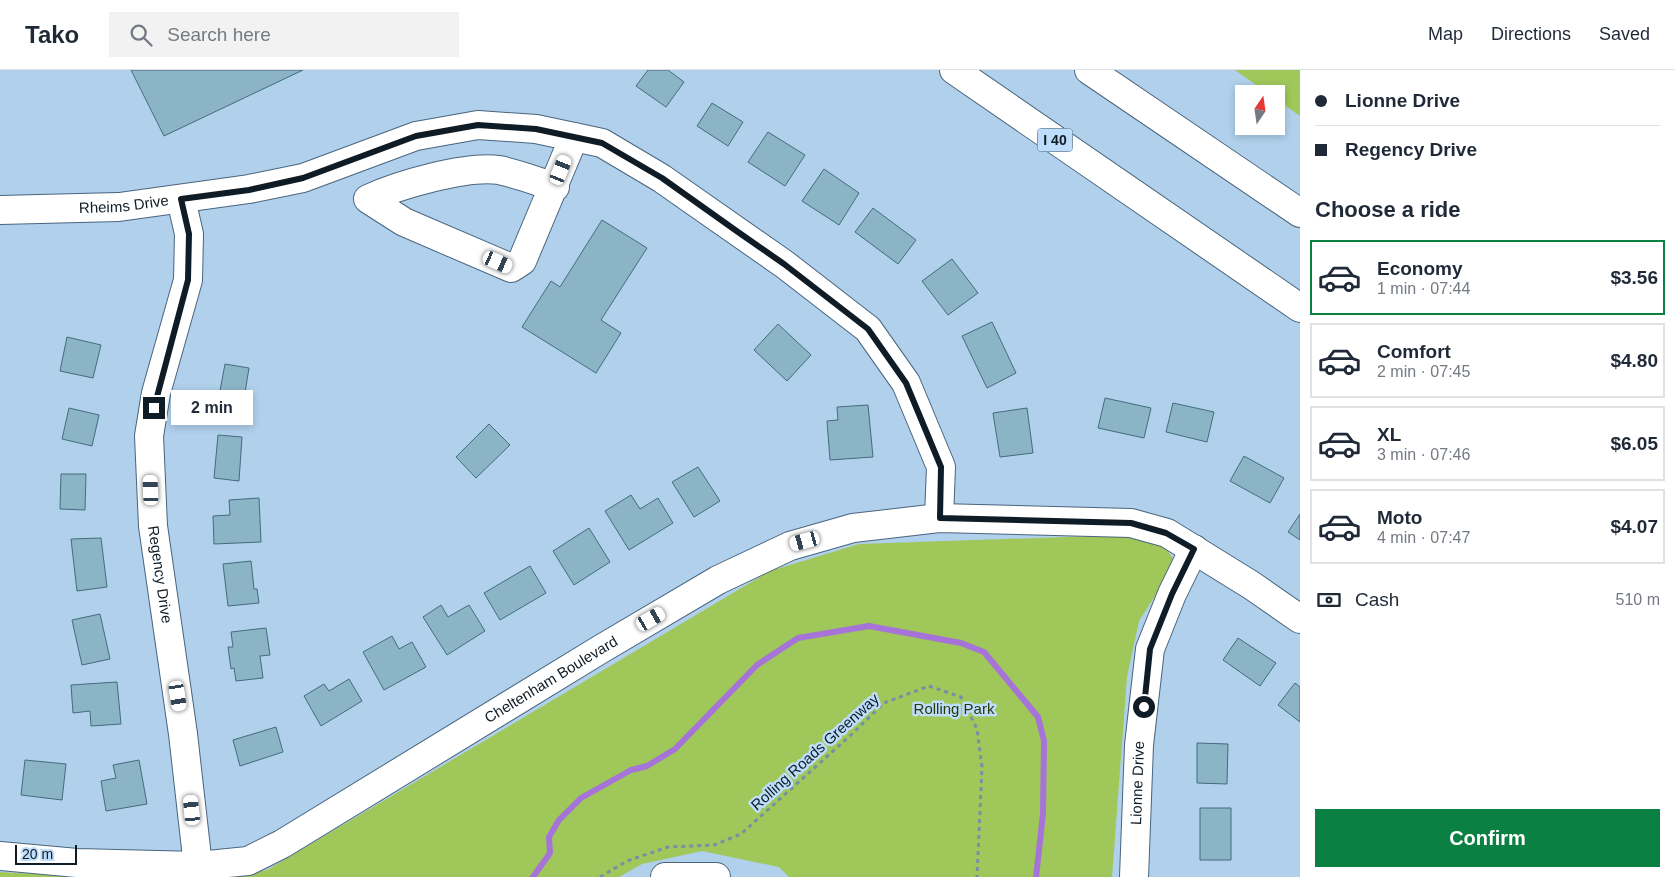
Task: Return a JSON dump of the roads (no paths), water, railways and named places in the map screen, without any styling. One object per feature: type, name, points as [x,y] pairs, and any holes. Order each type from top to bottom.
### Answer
[{"type":"main road","name":"I 40","points":[[954,70],[1300,308]]},
{"type":"main road","points":[[1090,70],[1300,213]]},
{"type":"main road","name":"Rheims Drive","points":[[0,210],[119,207],[249,190],[303,178],[416,136],[478,125],[536,129],[602,143],[662,178],[784,264],[868,329],[906,383],[941,467],[940,518]]},
{"type":"main road","points":[[346,162],[353,179],[368,199],[404,222],[511,268],[522,261],[555,187],[574,137]]},
{"type":"main road","points":[[368,199],[393,188],[468,171],[498,170],[555,187]]},
{"type":"main road","name":"Regency Drive","points":[[181,199],[189,234],[188,280],[156,394],[149,436],[153,526],[183,734],[198,866]]},
{"type":"main road","name":"Cheltenham Boulevard","points":[[0,856],[77,863],[198,866],[248,860],[282,844],[718,580],[790,546],[853,528],[940,518],[1131,523],[1166,533],[1194,549],[1300,619]]},
{"type":"main road","name":"Lionne Drive","points":[[1134,877],[1139,745],[1150,649],[1172,594],[1194,549]]},
{"type":"main road","points":[[665,877],[716,877]]},
{"type":"waterway","points":[[533,877],[550,853],[549,837],[559,820],[581,798],[631,770],[647,766],[675,749],[757,665],[798,638],[869,626],[961,643],[984,652],[1038,717],[1044,741],[1043,814],[1036,877]]},
{"type":"park label","name":"Rolling Park","points":[[954,709]]}]
